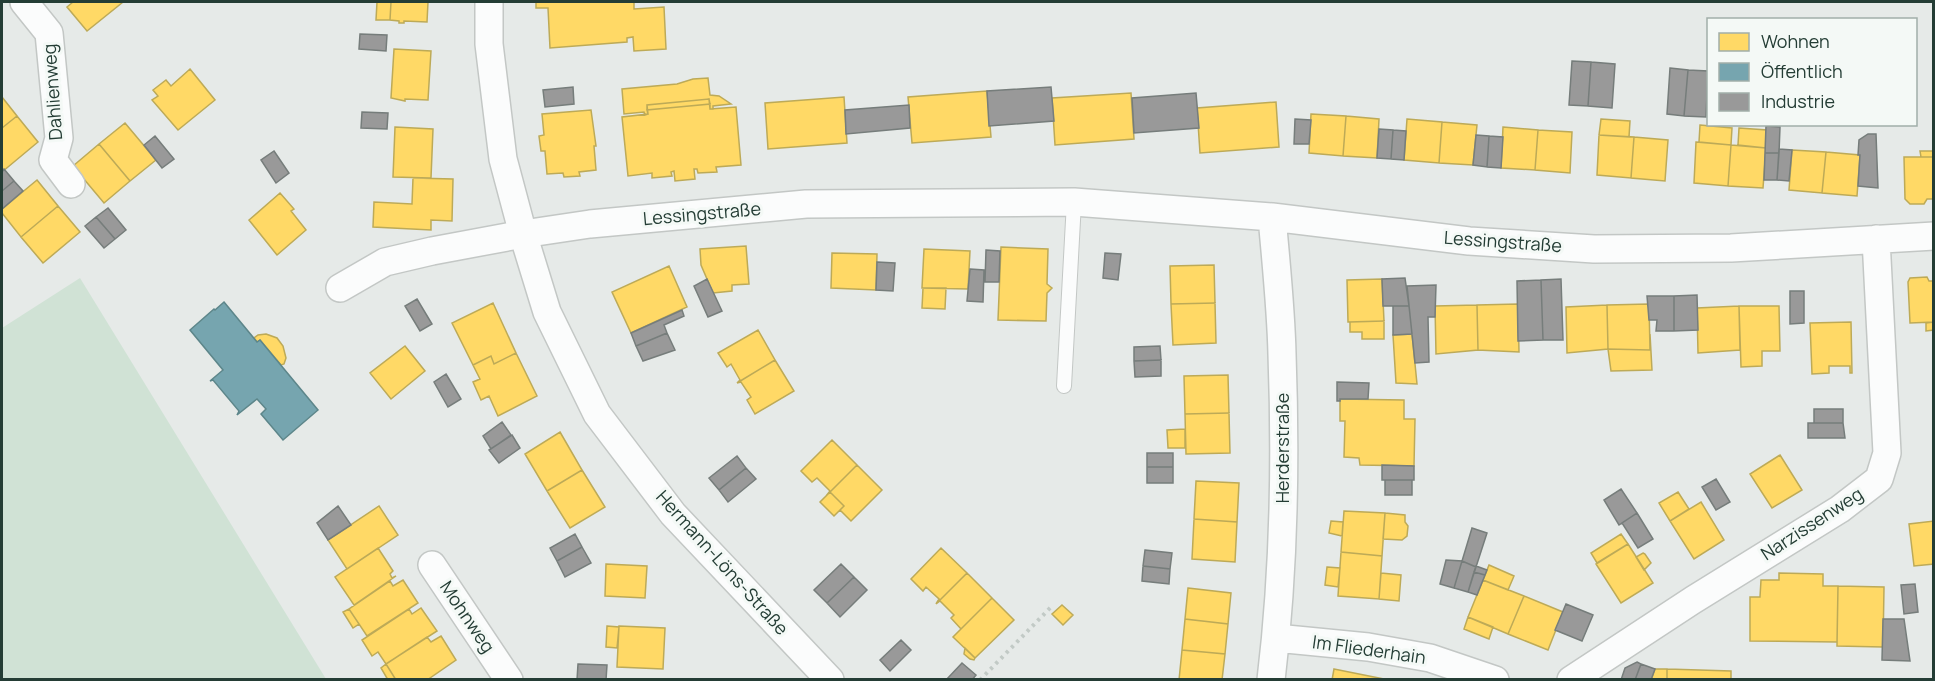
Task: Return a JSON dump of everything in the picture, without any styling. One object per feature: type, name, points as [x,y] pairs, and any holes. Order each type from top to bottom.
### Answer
[{"type":"street","name":"Dahlienweg","points":[[24,2],[49,33],[59,138],[53,160],[71,184]]},
{"type":"street","name":"Hermann-Löns-Straße","points":[[489,2],[489,44],[503,159],[547,312],[597,414],[673,514],[826,678]]},
{"type":"street","name":"Lessingstraße","points":[[340,288],[385,262],[523,234],[590,224],[806,204],[1074,202],[1272,217],[1469,241],[1594,249],[1731,248],[1934,236]]},
{"type":"street","name":"Herderstraße","points":[[1270,680],[1276,638],[1284,475],[1282,353],[1272,217]]},
{"type":"street","name":"Narzissenweg","points":[[1571,680],[1693,600],[1840,509],[1879,479],[1887,453],[1876,239]]},
{"type":"street","name":"Mohnweg","points":[[432,565],[498,676]]},
{"type":"street","name":"Im Fliederhain","points":[[1276,638],[1368,647],[1430,658],[1495,680]]},
{"type":"lane","points":[[1064,386],[1074,202]]},
{"type":"path","points":[[980,680],[1052,606]]},
{"type":"green space","points":[[80,278],[326,679],[2,679],[2,328]]},
{"type":"building: Wohnen","points":[[73,2],[123,2],[87,31],[67,7]]},
{"type":"building: Wohnen","points":[[377,2],[391,2],[390,20],[376,20]]},
{"type":"building: Wohnen","points":[[391,2],[428,2],[427,22],[404,21],[404,23],[399,23],[399,21],[390,20]]},
{"type":"building: Wohnen","points":[[536,2],[634,2],[634,9],[664,7],[666,49],[634,51],[633,37],[627,38],[627,42],[550,48],[548,8],[536,8]]},
{"type":"building: Wohnen","points":[[394,49],[431,51],[428,100],[405,99],[405,101],[391,98]]},
{"type":"building: Wohnen","points":[[190,69],[215,100],[178,130],[152,100],[158,96],[153,90],[166,80],[171,86]]},
{"type":"building: Wohnen","points":[[708,78],[710,95],[719,96],[731,104],[713,106],[713,109],[710,109],[709,99],[647,105],[648,114],[645,115],[644,112],[624,114],[622,89],[677,84],[693,79]]},
{"type":"building: Wohnen","points":[[987,91],[991,137],[912,143],[908,97]]},
{"type":"building: Wohnen","points":[[1131,93],[1134,139],[1055,145],[1052,98]]},
{"type":"building: Wohnen","points":[[2,97],[17,116],[2,128]]},
{"type":"building: Wohnen","points":[[844,97],[847,143],[768,149],[765,103]]},
{"type":"building: Wohnen","points":[[709,99],[710,104],[647,110],[647,105]]},
{"type":"building: Wohnen","points":[[1276,102],[1279,147],[1200,153],[1197,108]]},
{"type":"building: Wohnen","points":[[710,104],[710,109],[736,107],[741,165],[716,167],[717,172],[698,173],[697,169],[694,169],[695,179],[675,181],[674,171],[671,172],[672,176],[652,178],[652,173],[628,176],[622,117],[648,114],[647,110]]},
{"type":"building: Wohnen","points":[[591,110],[596,146],[594,146],[596,170],[579,172],[580,176],[564,177],[563,173],[547,174],[545,151],[541,151],[539,136],[544,135],[542,114]]},
{"type":"building: Wohnen","points":[[1311,114],[1346,116],[1343,156],[1309,153]]},
{"type":"building: Wohnen","points":[[17,116],[38,142],[2,172],[2,128]]},
{"type":"building: Wohnen","points":[[1346,116],[1379,119],[1377,158],[1343,156]]},
{"type":"building: Wohnen","points":[[1407,119],[1442,122],[1439,163],[1404,160]]},
{"type":"building: Wohnen","points":[[1601,119],[1630,121],[1629,137],[1599,135]]},
{"type":"building: Wohnen","points":[[1442,122],[1477,125],[1473,165],[1439,163]]},
{"type":"building: Wohnen","points":[[125,123],[156,160],[130,181],[99,144]]},
{"type":"building: Wohnen","points":[[1700,125],[1732,128],[1731,145],[1699,142]]},
{"type":"building: Wohnen","points":[[395,127],[433,129],[431,178],[393,177]]},
{"type":"building: Wohnen","points":[[1503,127],[1538,130],[1535,170],[1501,168]]},
{"type":"building: Wohnen","points":[[1739,128],[1767,130],[1766,148],[1738,145]]},
{"type":"building: Wohnen","points":[[1538,130],[1572,132],[1570,173],[1535,170]]},
{"type":"building: Wohnen","points":[[1599,135],[1634,137],[1631,178],[1597,175]]},
{"type":"building: Wohnen","points":[[1634,137],[1668,140],[1665,181],[1631,178]]},
{"type":"building: Wohnen","points":[[1696,142],[1731,145],[1728,186],[1694,183]]},
{"type":"building: Wohnen","points":[[99,144],[130,181],[104,203],[73,166]]},
{"type":"building: Wohnen","points":[[1731,145],[1766,148],[1763,188],[1728,186]]},
{"type":"building: Wohnen","points":[[1792,150],[1826,152],[1822,193],[1789,190]]},
{"type":"building: Wohnen","points":[[1920,151],[1934,151],[1934,157],[1921,157]]},
{"type":"building: Wohnen","points":[[1826,152],[1860,155],[1857,196],[1822,193]]},
{"type":"building: Wohnen","points":[[1904,157],[1934,157],[1934,199],[1927,199],[1924,204],[1910,204],[1905,199]]},
{"type":"building: Wohnen","points":[[413,178],[453,179],[452,221],[431,220],[431,230],[373,227],[374,202],[412,204]]},
{"type":"building: Wohnen","points":[[37,180],[58,206],[21,237],[2,213],[2,209]]},
{"type":"building: Wohnen","points":[[280,193],[294,209],[291,211],[306,230],[277,255],[249,220]]},
{"type":"building: Wohnen","points":[[58,206],[80,232],[43,263],[21,237]]},
{"type":"building: Wohnen","points":[[746,246],[749,284],[732,285],[732,291],[713,293],[701,265],[700,249]]},
{"type":"building: Wohnen","points":[[1001,247],[1048,249],[1047,284],[1052,288],[1047,293],[1046,321],[998,320]]},
{"type":"building: Wohnen","points":[[924,249],[970,251],[968,289],[922,288]]},
{"type":"building: Wohnen","points":[[832,253],[877,254],[876,290],[831,288]]},
{"type":"building: Wohnen","points":[[1214,265],[1215,303],[1171,304],[1170,266]]},
{"type":"building: Wohnen","points":[[669,266],[687,307],[631,333],[612,292]]},
{"type":"building: Wohnen","points":[[1927,277],[1929,281],[1934,281],[1934,322],[1910,323],[1908,282],[1910,278]]},
{"type":"building: Wohnen","points":[[1382,279],[1384,321],[1348,322],[1347,280]]},
{"type":"building: Wohnen","points":[[923,288],[946,288],[945,309],[922,308]]},
{"type":"building: Wohnen","points":[[493,303],[516,353],[494,364],[491,356],[473,365],[452,323]]},
{"type":"building: Wohnen","points":[[1215,303],[1216,343],[1173,345],[1171,304]]},
{"type":"building: Wohnen","points":[[1518,304],[1519,352],[1478,350],[1477,305]]},
{"type":"building: Wohnen","points":[[1649,304],[1650,350],[1608,349],[1607,305]]},
{"type":"building: Wohnen","points":[[1477,305],[1478,350],[1436,354],[1435,306]]},
{"type":"building: Wohnen","points":[[1607,305],[1608,349],[1567,353],[1566,307]]},
{"type":"building: Wohnen","points":[[1739,306],[1740,350],[1698,353],[1697,308]]},
{"type":"building: Wohnen","points":[[1739,306],[1779,306],[1780,351],[1762,351],[1762,366],[1741,367]]},
{"type":"building: Wohnen","points":[[1384,321],[1384,339],[1362,339],[1362,332],[1350,332],[1350,322]]},
{"type":"building: Wohnen","points":[[1851,322],[1852,373],[1850,373],[1850,366],[1829,366],[1829,373],[1812,374],[1810,323]]},
{"type":"building: Wohnen","points":[[1934,322],[1934,330],[1926,331],[1926,323]]},
{"type":"building: Wohnen","points":[[758,330],[775,360],[737,383],[740,380],[731,364],[727,367],[718,353]]},
{"type":"building: Wohnen","points":[[266,334],[277,338],[283,346],[286,358],[284,364],[281,365],[260,340],[257,342],[254,338]]},
{"type":"building: Wohnen","points":[[1412,334],[1417,384],[1396,383],[1393,335]]},
{"type":"building: Wohnen","points":[[1650,334],[1652,370],[1611,371],[1608,349],[1650,350]]},
{"type":"building: Wohnen","points":[[405,346],[425,371],[391,399],[370,373]]},
{"type":"building: Wohnen","points":[[516,353],[537,396],[498,416],[489,396],[481,400],[473,382],[480,379],[473,365],[491,356],[494,364]]},
{"type":"building: Wohnen","points":[[775,360],[794,391],[755,414],[747,400],[751,397],[741,382],[737,383]]},
{"type":"building: Wohnen","points":[[1228,375],[1229,413],[1185,414],[1184,376]]},
{"type":"building: Wohnen","points":[[1340,399],[1404,400],[1404,419],[1415,419],[1414,466],[1360,465],[1359,458],[1344,457],[1345,421],[1340,421]]},
{"type":"building: Wohnen","points":[[1229,413],[1230,453],[1186,454],[1185,414]]},
{"type":"building: Wohnen","points":[[1185,429],[1185,448],[1168,448],[1167,430]]},
{"type":"building: Wohnen","points":[[560,432],[582,470],[547,491],[525,454]]},
{"type":"building: Wohnen","points":[[832,440],[857,465],[826,496],[830,491],[817,478],[812,482],[801,471]]},
{"type":"building: Wohnen","points":[[1780,455],[1802,490],[1772,508],[1750,474]]},
{"type":"building: Wohnen","points":[[857,465],[882,490],[851,521],[840,510],[844,506],[830,492]]},
{"type":"building: Wohnen","points":[[582,470],[605,507],[570,528],[547,491]]},
{"type":"building: Wohnen","points":[[1196,481],[1239,483],[1237,522],[1194,519]]},
{"type":"building: Wohnen","points":[[830,492],[844,506],[834,516],[820,502]]},
{"type":"building: Wohnen","points":[[1678,492],[1689,509],[1670,521],[1659,503]]},
{"type":"building: Wohnen","points":[[1701,502],[1724,540],[1694,559],[1670,521]]},
{"type":"building: Wohnen","points":[[379,506],[398,535],[347,569],[328,540]]},
{"type":"building: Wohnen","points":[[1344,511],[1385,513],[1382,556],[1341,552]]},
{"type":"building: Wohnen","points":[[1385,513],[1405,515],[1405,522],[1408,526],[1407,536],[1402,540],[1383,539]]},
{"type":"building: Wohnen","points":[[1194,519],[1237,522],[1235,562],[1192,559]]},
{"type":"building: Wohnen","points":[[1331,521],[1343,522],[1342,536],[1329,533]]},
{"type":"building: Wohnen","points":[[1934,521],[1934,564],[1914,566],[1909,524]]},
{"type":"building: Wohnen","points":[[1621,534],[1628,544],[1597,563],[1591,553]]},
{"type":"building: Wohnen","points":[[1628,544],[1653,583],[1621,603],[1596,564]]},
{"type":"building: Wohnen","points":[[378,548],[393,571],[390,574],[392,578],[396,576],[354,605],[335,577]]},
{"type":"building: Wohnen","points":[[941,548],[967,573],[936,604],[939,599],[926,587],[923,591],[911,579]]},
{"type":"building: Wohnen","points":[[1341,552],[1382,556],[1379,599],[1338,596]]},
{"type":"building: Wohnen","points":[[1643,553],[1651,563],[1644,570],[1636,557]]},
{"type":"building: Wohnen","points":[[606,564],[647,566],[645,598],[605,596]]},
{"type":"building: Wohnen","points":[[1489,565],[1514,576],[1508,590],[1483,580]]},
{"type":"building: Wohnen","points":[[1327,567],[1340,568],[1338,587],[1325,585]]},
{"type":"building: Wohnen","points":[[967,573],[992,598],[961,629],[951,618],[954,615],[940,601],[936,604]]},
{"type":"building: Wohnen","points":[[1381,573],[1401,575],[1399,601],[1379,599]]},
{"type":"building: Wohnen","points":[[1779,573],[1823,574],[1823,586],[1838,586],[1837,642],[1750,641],[1750,597],[1760,597],[1761,580],[1779,580]]},
{"type":"building: Wohnen","points":[[403,580],[418,603],[367,636],[349,609],[390,581],[393,586]]},
{"type":"building: Wohnen","points":[[1483,580],[1524,596],[1508,634],[1468,617]]},
{"type":"building: Wohnen","points":[[1838,586],[1884,587],[1883,647],[1837,646]]},
{"type":"building: Wohnen","points":[[1188,588],[1231,593],[1228,624],[1185,619]]},
{"type":"building: Wohnen","points":[[1524,596],[1563,612],[1548,650],[1508,634]]},
{"type":"building: Wohnen","points":[[992,598],[1014,620],[975,658],[953,637]]},
{"type":"building: Wohnen","points":[[1062,605],[1073,615],[1063,625],[1052,614]]},
{"type":"building: Wohnen","points":[[421,608],[437,631],[386,664],[378,652],[372,656],[362,640],[409,609],[412,614]]},
{"type":"building: Wohnen","points":[[349,609],[359,624],[353,628],[343,612]]},
{"type":"building: Wohnen","points":[[1468,617],[1493,627],[1489,639],[1464,629]]},
{"type":"building: Wohnen","points":[[1185,619],[1228,624],[1225,654],[1182,650]]},
{"type":"building: Wohnen","points":[[607,626],[619,627],[617,648],[606,647]]},
{"type":"building: Wohnen","points":[[619,626],[665,628],[663,669],[617,667]]},
{"type":"building: Wohnen","points":[[441,636],[456,660],[427,680],[396,680],[386,664],[427,637],[431,642]]},
{"type":"building: Wohnen","points":[[965,648],[975,658],[974,660],[964,654]]},
{"type":"building: Wohnen","points":[[1182,650],[1225,654],[1222,680],[1179,680]]},
{"type":"building: Wohnen","points":[[386,664],[396,680],[388,680],[381,668]]},
{"type":"building: Wohnen","points":[[1334,669],[1389,680],[1332,680]]},
{"type":"building: Wohnen","points":[[1655,669],[1667,669],[1667,680],[1651,680]]},
{"type":"building: Wohnen","points":[[1667,669],[1731,671],[1731,680],[1667,680]]},
{"type":"building: Öffentlich","points":[[224,302],[257,342],[260,340],[318,410],[283,440],[261,414],[266,409],[257,399],[237,415],[239,411],[213,380],[210,381],[223,370],[190,330]]},
{"type":"building: Industrie","points":[[360,34],[387,35],[386,51],[359,49]]},
{"type":"building: Industrie","points":[[1572,61],[1591,62],[1588,106],[1569,105]]},
{"type":"building: Industrie","points":[[1591,62],[1615,64],[1612,108],[1588,106]]},
{"type":"building: Industrie","points":[[1670,68],[1688,70],[1684,116],[1667,114]]},
{"type":"building: Industrie","points":[[1688,70],[1707,71],[1706,117],[1684,116]]},
{"type":"building: Industrie","points":[[573,87],[574,104],[545,107],[543,90]]},
{"type":"building: Industrie","points":[[1051,87],[1054,121],[989,126],[987,91]]},
{"type":"building: Industrie","points":[[1196,93],[1199,128],[1134,133],[1132,98]]},
{"type":"building: Industrie","points":[[909,105],[910,128],[846,134],[845,110]]},
{"type":"building: Industrie","points":[[362,112],[388,113],[387,129],[361,128]]},
{"type":"building: Industrie","points":[[1295,119],[1311,120],[1309,144],[1294,144]]},
{"type":"building: Industrie","points":[[1766,126],[1780,127],[1779,153],[1765,153]]},
{"type":"building: Industrie","points":[[1379,129],[1393,130],[1391,159],[1377,158]]},
{"type":"building: Industrie","points":[[1393,130],[1406,131],[1404,160],[1391,159]]},
{"type":"building: Industrie","points":[[1868,134],[1876,134],[1878,188],[1858,186],[1859,140]]},
{"type":"building: Industrie","points":[[1476,135],[1489,136],[1487,167],[1473,165]]},
{"type":"building: Industrie","points":[[155,136],[174,159],[162,168],[144,145]]},
{"type":"building: Industrie","points":[[1489,136],[1503,137],[1501,168],[1487,167]]},
{"type":"building: Industrie","points":[[1779,149],[1792,150],[1789,181],[1777,180]]},
{"type":"building: Industrie","points":[[274,151],[289,173],[276,183],[261,160]]},
{"type":"building: Industrie","points":[[1765,153],[1779,153],[1777,180],[1764,180]]},
{"type":"building: Industrie","points":[[4,169],[14,181],[2,191],[2,172]]},
{"type":"building: Industrie","points":[[14,181],[23,191],[2,209],[2,191]]},
{"type":"building: Industrie","points":[[108,208],[126,230],[115,239],[96,217]]},
{"type":"building: Industrie","points":[[96,217],[115,239],[104,248],[85,226]]},
{"type":"building: Industrie","points":[[986,250],[1000,251],[999,282],[985,282]]},
{"type":"building: Industrie","points":[[1105,253],[1121,254],[1118,280],[1103,278]]},
{"type":"building: Industrie","points":[[877,262],[895,263],[893,291],[876,290]]},
{"type":"building: Industrie","points":[[970,269],[984,270],[983,302],[967,301]]},
{"type":"building: Industrie","points":[[1405,278],[1409,306],[1383,306],[1382,279]]},
{"type":"building: Industrie","points":[[707,279],[722,311],[708,317],[694,286]]},
{"type":"building: Industrie","points":[[1561,279],[1563,340],[1543,340],[1541,280]]},
{"type":"building: Industrie","points":[[1541,280],[1543,340],[1518,341],[1517,281]]},
{"type":"building: Industrie","points":[[1436,285],[1435,317],[1428,317],[1429,362],[1415,363],[1407,286]]},
{"type":"building: Industrie","points":[[1790,291],[1804,291],[1804,323],[1790,324]]},
{"type":"building: Industrie","points":[[1697,295],[1698,330],[1674,331],[1674,296]]},
{"type":"building: Industrie","points":[[1647,296],[1674,296],[1674,331],[1656,331],[1657,320],[1649,320]]},
{"type":"building: Industrie","points":[[417,299],[432,324],[420,331],[405,306]]},
{"type":"building: Industrie","points":[[1393,306],[1409,306],[1412,334],[1393,335]]},
{"type":"building: Industrie","points":[[682,310],[684,316],[664,325],[667,333],[636,346],[631,333]]},
{"type":"building: Industrie","points":[[667,333],[675,350],[643,361],[636,346]]},
{"type":"building: Industrie","points":[[1160,346],[1161,360],[1134,361],[1134,347]]},
{"type":"building: Industrie","points":[[1161,360],[1161,376],[1135,377],[1134,361]]},
{"type":"building: Industrie","points":[[446,374],[461,399],[448,407],[434,382]]},
{"type":"building: Industrie","points":[[1337,382],[1369,383],[1368,399],[1340,399],[1337,401]]},
{"type":"building: Industrie","points":[[1814,409],[1843,409],[1843,423],[1814,423]]},
{"type":"building: Industrie","points":[[502,422],[511,435],[491,449],[483,436]]},
{"type":"building: Industrie","points":[[1808,423],[1843,423],[1845,438],[1808,438]]},
{"type":"building: Industrie","points":[[512,435],[520,448],[499,463],[489,450]]},
{"type":"building: Industrie","points":[[1147,453],[1173,453],[1173,467],[1147,467]]},
{"type":"building: Industrie","points":[[737,456],[746,468],[719,490],[709,478]]},
{"type":"building: Industrie","points":[[1382,465],[1414,466],[1414,480],[1382,480]]},
{"type":"building: Industrie","points":[[1147,467],[1173,467],[1173,483],[1147,483]]},
{"type":"building: Industrie","points":[[746,468],[756,479],[728,502],[719,490]]},
{"type":"building: Industrie","points":[[1716,479],[1730,502],[1716,510],[1702,487]]},
{"type":"building: Industrie","points":[[1385,480],[1412,480],[1412,495],[1385,495]]},
{"type":"building: Industrie","points":[[1621,489],[1637,513],[1619,525],[1604,500]]},
{"type":"building: Industrie","points":[[338,506],[351,525],[328,540],[317,523]]},
{"type":"building: Industrie","points":[[1637,513],[1653,539],[1638,548],[1622,523]]},
{"type":"building: Industrie","points":[[1472,528],[1487,533],[1476,567],[1462,561]]},
{"type":"building: Industrie","points":[[575,534],[582,547],[557,561],[550,548]]},
{"type":"building: Industrie","points":[[582,547],[591,563],[565,577],[557,561]]},
{"type":"building: Industrie","points":[[1145,550],[1172,553],[1170,569],[1143,566]]},
{"type":"building: Industrie","points":[[1446,560],[1462,561],[1454,588],[1440,584]]},
{"type":"building: Industrie","points":[[1462,561],[1476,567],[1468,592],[1454,588]]},
{"type":"building: Industrie","points":[[841,564],[854,577],[827,603],[814,590]]},
{"type":"building: Industrie","points":[[1143,566],[1170,569],[1169,584],[1142,581]]},
{"type":"building: Industrie","points":[[1476,566],[1487,570],[1485,575],[1474,572]]},
{"type":"building: Industrie","points":[[1474,572],[1485,575],[1477,595],[1468,592]]},
{"type":"building: Industrie","points":[[854,577],[867,590],[840,617],[827,603]]},
{"type":"building: Industrie","points":[[1915,584],[1918,612],[1904,614],[1901,585]]},
{"type":"building: Industrie","points":[[1566,604],[1593,615],[1582,641],[1555,630]]},
{"type":"building: Industrie","points":[[1883,619],[1904,619],[1910,661],[1882,660]]},
{"type":"building: Industrie","points":[[901,640],[911,650],[890,671],[880,660]]},
{"type":"building: Industrie","points":[[1637,662],[1641,664],[1635,680],[1621,680],[1625,668]]},
{"type":"building: Industrie","points":[[962,663],[976,675],[972,680],[946,680]]},
{"type":"building: Industrie","points":[[578,664],[607,665],[606,680],[577,680]]},
{"type":"building: Industrie","points":[[1641,664],[1655,669],[1651,680],[1635,680]]}]
